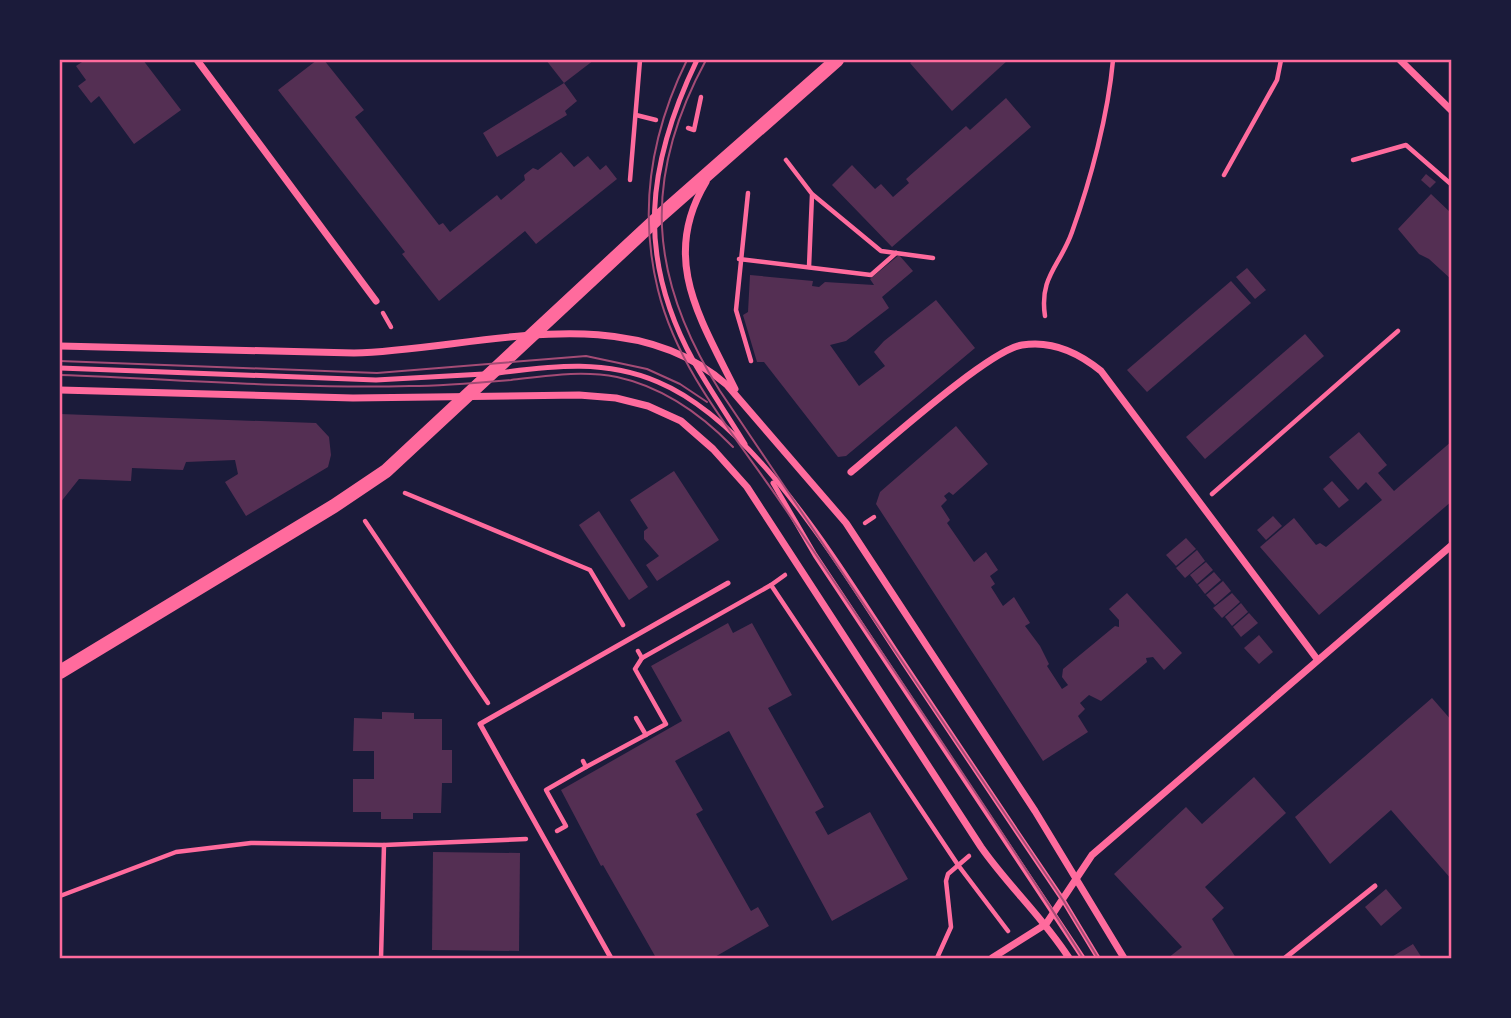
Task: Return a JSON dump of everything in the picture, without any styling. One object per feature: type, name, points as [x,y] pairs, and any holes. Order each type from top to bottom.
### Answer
[{"type":"main road","points":[[60,673],[386,471],[655,221],[837,60]]},
{"type":"street","points":[[197,60],[376,302]]},
{"type":"street","points":[[1400,60],[1451,111]]},
{"type":"street","points":[[718,165],[690,214],[684,260],[696,308],[740,400]]},
{"type":"street","points":[[60,346],[364,353],[533,336],[590,335],[634,340],[676,351],[694,361],[717,376],[740,400],[846,523],[1077,878],[1124,958]]},
{"type":"street","points":[[851,472],[1001,351],[1038,344],[1070,351],[1101,371],[1317,659]]},
{"type":"street","points":[[60,390],[353,398],[579,395],[616,398],[666,413],[700,436],[747,487],[1001,875],[1046,924],[1069,958]]},
{"type":"street","points":[[992,958],[1046,924],[1092,855],[1451,545]]},
{"type":"lane","points":[[697,60],[673,111],[659,158],[655,221],[667,296],[694,361],[766,471],[815,555],[1083,958]]},
{"type":"lane","points":[[60,368],[376,380],[587,365],[644,376],[702,406],[730,431],[806,517],[1063,900],[1098,958]]},
{"type":"lane","points":[[611,958],[480,724],[728,583]]},
{"type":"lane","points":[[1285,958],[1375,886]]},
{"type":"path","points":[[630,180],[640,60]]},
{"type":"path","points":[[1045,316],[1042,299],[1045,283],[1072,232],[1110,94],[1113,60]]},
{"type":"path","points":[[1224,175],[1277,80],[1281,60]]},
{"type":"path","points":[[694,130],[703,90]]},
{"type":"path","points":[[1353,160],[1406,145],[1451,185]]},
{"type":"path","points":[[786,160],[812,194],[881,251],[933,258]]},
{"type":"path","points":[[748,193],[739,259],[736,310],[751,361]]},
{"type":"path","points":[[809,267],[812,194]]},
{"type":"path","points":[[739,259],[872,275],[896,253]]},
{"type":"path","points":[[1200,504],[1398,331]]},
{"type":"path","points":[[405,493],[590,570],[642,658]]},
{"type":"path","points":[[365,521],[495,716]]},
{"type":"path","points":[[60,897],[176,852],[251,843],[384,845],[545,838],[566,826],[546,790],[666,724],[635,669],[642,658],[771,585],[958,865],[1018,943]]},
{"type":"path","points":[[636,718],[646,735]]},
{"type":"path","points":[[583,761],[586,767]]},
{"type":"path","points":[[381,958],[384,845]]},
{"type":"path","points":[[937,958],[951,927],[946,881],[958,865]]},
{"type":"building","points":[[85,60],[143,60],[181,110],[134,144],[99,96],[91,103],[78,86],[86,80],[76,66]]},
{"type":"building","points":[[317,60],[324,60],[364,110],[355,117],[439,225],[443,223],[450,232],[497,195],[501,200],[525,180],[524,175],[533,168],[538,170],[561,152],[574,167],[588,156],[600,170],[606,165],[617,179],[536,244],[525,231],[439,301],[402,254],[405,252],[278,90]]},
{"type":"building","points":[[546,60],[594,60],[564,83]]},
{"type":"building","points":[[914,60],[1008,60],[952,111],[910,63]]},
{"type":"building","points":[[564,83],[577,101],[565,111],[567,115],[497,157],[483,133]]},
{"type":"building","points":[[1006,98],[1031,127],[892,247],[832,185],[852,165],[875,189],[881,184],[893,197],[909,183],[906,179],[966,126],[970,130]]},
{"type":"building","points":[[1426,174],[1436,182],[1430,188],[1421,180]]},
{"type":"building","points":[[1431,194],[1452,214],[1452,280],[1429,259],[1419,254],[1398,229]]},
{"type":"building","points":[[899,255],[913,271],[882,297],[889,308],[846,341],[830,345],[859,386],[885,366],[874,352],[936,300],[975,348],[846,456],[838,457],[764,362],[757,362],[743,315],[748,312],[750,275],[813,281],[812,286],[819,287],[825,282],[874,285],[870,279]]},
{"type":"building","points":[[1247,268],[1266,290],[1255,299],[1236,277]]},
{"type":"building","points":[[1231,281],[1251,303],[1147,392],[1127,370]]},
{"type":"building","points":[[1305,334],[1324,356],[1205,459],[1186,437]]},
{"type":"building","points":[[60,414],[316,423],[329,437],[331,455],[328,467],[246,516],[225,482],[238,474],[235,460],[186,462],[183,470],[132,468],[131,481],[79,479],[60,503]]},
{"type":"building","points":[[956,426],[988,464],[953,495],[949,492],[944,496],[947,500],[941,506],[950,520],[947,523],[974,562],[986,552],[998,570],[990,576],[995,584],[991,587],[1003,606],[1014,597],[1030,623],[1025,626],[1040,646],[1049,664],[1047,666],[1062,689],[1068,685],[1062,677],[1063,669],[1115,626],[1119,627],[1119,620],[1109,609],[1127,593],[1182,653],[1164,670],[1153,657],[1146,658],[1147,662],[1101,701],[1089,695],[1080,703],[1085,709],[1078,716],[1088,732],[1043,761],[876,504],[880,492]]},
{"type":"building","points":[[1359,432],[1387,465],[1378,473],[1394,491],[1452,441],[1452,501],[1319,615],[1260,547],[1294,518],[1316,545],[1320,543],[1326,547],[1382,500],[1366,482],[1358,490],[1329,457]]},
{"type":"building","points":[[674,471],[719,540],[657,581],[646,565],[659,556],[644,539],[644,531],[648,528],[630,500]]},
{"type":"building","points":[[1332,481],[1349,500],[1339,508],[1323,489]]},
{"type":"building","points":[[599,511],[648,587],[629,600],[579,525]]},
{"type":"building","points":[[1273,516],[1282,526],[1266,540],[1257,530]]},
{"type":"building","points":[[1186,538],[1196,549],[1176,566],[1166,555]]},
{"type":"building","points":[[1197,550],[1205,561],[1185,578],[1176,568]]},
{"type":"building","points":[[1206,562],[1213,570],[1197,584],[1190,575]]},
{"type":"building","points":[[1214,572],[1221,580],[1205,594],[1198,585]]},
{"type":"building","points":[[1223,581],[1231,591],[1215,605],[1206,595]]},
{"type":"building","points":[[1232,593],[1240,602],[1222,618],[1213,608]]},
{"type":"building","points":[[1241,603],[1248,612],[1232,626],[1225,617]]},
{"type":"building","points":[[1249,613],[1258,623],[1241,637],[1233,627]]},
{"type":"building","points":[[728,623],[733,633],[752,623],[792,695],[768,708],[824,807],[815,812],[828,835],[870,812],[908,879],[832,921],[729,731],[675,761],[703,810],[696,814],[751,911],[758,907],[769,926],[713,958],[652,958],[655,956],[603,865],[601,866],[561,790],[682,721],[651,666]]},
{"type":"building","points":[[1259,635],[1273,652],[1259,664],[1244,648]]},
{"type":"building","points":[[1432,698],[1452,721],[1452,880],[1391,810],[1330,864],[1295,817]]},
{"type":"building","points":[[382,712],[414,713],[414,719],[442,719],[442,750],[452,750],[452,783],[442,783],[441,813],[413,813],[413,819],[381,819],[381,812],[353,812],[353,779],[374,779],[374,751],[353,751],[354,718],[382,719]]},
{"type":"building","points":[[1254,777],[1286,813],[1205,887],[1224,908],[1212,919],[1236,958],[1168,958],[1182,947],[1114,874],[1186,807],[1202,824]]},
{"type":"building","points":[[433,852],[520,853],[519,951],[432,950]]},
{"type":"building","points":[[1386,889],[1402,908],[1381,926],[1365,907]]},
{"type":"building","points":[[1413,944],[1422,958],[1390,958]]},
{"type":"tram line","points":[[687,60],[664,115],[649,201],[652,260],[658,290],[681,351],[713,407],[788,513],[1083,958]]},
{"type":"tram line","points":[[706,60],[685,103],[671,145],[663,187],[662,227],[667,267],[678,308],[696,349],[720,391],[1063,900],[1098,958]]},
{"type":"tram line","points":[[60,361],[377,373],[586,356],[647,369],[680,384],[707,402]]},
{"type":"tram line","points":[[60,375],[366,387],[460,384],[564,374],[604,375],[634,382],[680,403],[733,447]]}]
